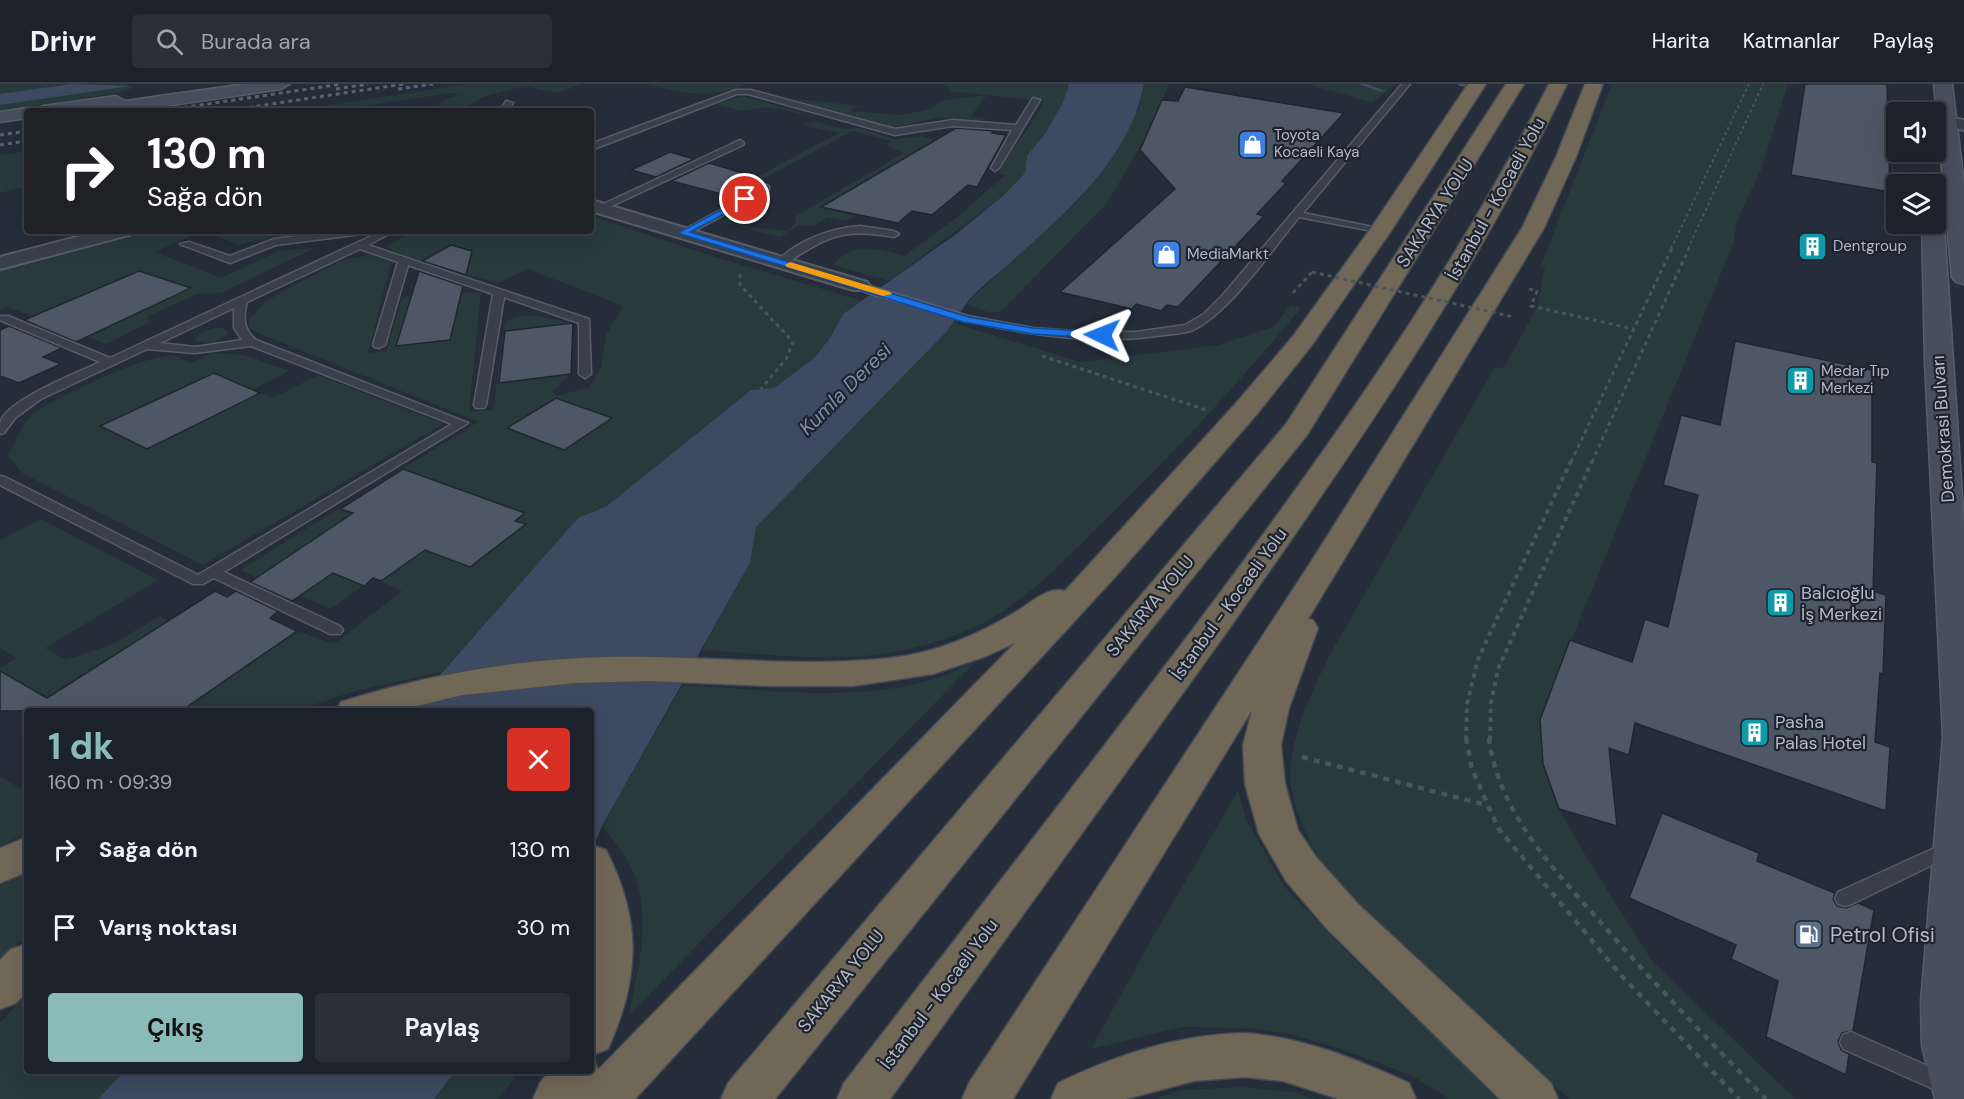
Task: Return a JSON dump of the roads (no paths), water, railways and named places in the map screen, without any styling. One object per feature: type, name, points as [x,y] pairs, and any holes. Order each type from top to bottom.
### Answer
[{"type":"highway","name":"SAKARYA YOLU","points":[[745,1099],[1297,429],[1494,121],[1515,84]]},
{"type":"highway","name":"İstanbul - Kocaeli Yolu","points":[[861,1099],[1151,711],[1349,439],[1452,278],[1558,84]]},
{"type":"highway","points":[[986,1099],[1325,565],[1533,228],[1566,157],[1594,84]]},
{"type":"highway","points":[[603,1099],[1105,569],[1247,408],[1296,349],[1380,231],[1472,85]]},
{"type":"highway","points":[[1456,354],[1510,223],[1542,117]]},
{"type":"highway","points":[[1380,231],[1494,121]]},
{"type":"highway","points":[[1325,565],[1271,708],[1263,745],[1265,784],[1279,834],[1301,869],[1343,917],[1534,1099]]},
{"type":"highway","points":[[365,708],[425,692],[540,673],[594,670],[691,670],[850,674],[916,665],[972,649],[1022,624],[1105,569]]},
{"type":"highway","points":[[0,866],[24,855]]},
{"type":"highway","points":[[594,870],[607,903],[612,951],[602,1010],[594,1027]]},
{"type":"highway","points":[[0,989],[24,966]]},
{"type":"highway","points":[[1075,1099],[1114,1078],[1170,1061],[1227,1056],[1272,1056],[1366,1087],[1392,1099]]},
{"type":"highway","points":[[557,1099],[574,1074]]},
{"type":"main road","points":[[123,99],[142,93],[151,84]]},
{"type":"main road","points":[[166,84],[188,94]]},
{"type":"main road","points":[[110,108],[238,86],[281,84]]},
{"type":"main road","name":"Demokrasi Bulvarı","points":[[1943,84],[1949,122],[1957,274],[1952,384],[1963,737],[1944,1002],[1946,1046],[1957,1094]]},
{"type":"main road","points":[[63,108],[123,99],[188,94]]},
{"type":"main road","points":[[0,117],[24,113]]},
{"type":"main road","points":[[0,124],[24,120]]},
{"type":"main road","name":"Demokrasi Bulvarı","points":[[1938,234],[1957,274]]},
{"type":"street","points":[[596,207],[860,286]]},
{"type":"street","points":[[0,263],[111,234]]},
{"type":"lane","points":[[860,286],[966,320],[1033,331],[1086,335],[1136,335],[1188,328],[1208,316],[1219,304],[1406,84]]},
{"type":"lane","points":[[594,146],[736,92],[748,92],[895,132],[953,123],[1017,128]]},
{"type":"lane","points":[[995,168],[1008,140],[1036,100]]},
{"type":"lane","points":[[596,207],[740,143]]},
{"type":"lane","points":[[683,233],[766,188]]},
{"type":"lane","points":[[1296,214],[1380,231]]},
{"type":"lane","points":[[774,260],[834,231],[857,227],[894,234]]},
{"type":"lane","points":[[185,244],[230,260],[274,242],[338,234]]},
{"type":"lane","points":[[0,430],[11,415],[37,396],[383,234]]},
{"type":"lane","points":[[358,245],[585,321],[585,374]]},
{"type":"lane","points":[[379,345],[404,261]]},
{"type":"lane","points":[[480,405],[500,292]]},
{"type":"lane","points":[[0,480],[198,581],[462,423],[252,342],[243,335],[239,326],[238,315],[242,299]]},
{"type":"lane","points":[[4,318],[108,362]]},
{"type":"lane","points":[[144,345],[195,350],[252,342]]},
{"type":"lane","points":[[213,572],[336,630]]},
{"type":"lane","points":[[1845,898],[1956,846]]},
{"type":"lane","points":[[1851,1042],[1957,1094]]},
{"type":"water","points":[[72,84],[130,86],[0,105],[0,94]]},
{"type":"water","name":"Kumla Deresi","points":[[1069,84],[1144,84],[1136,112],[1124,137],[1110,161],[1092,184],[1073,205],[966,303],[948,330],[756,527],[750,563],[602,826],[594,845],[594,708],[417,708],[425,692],[578,518],[607,506],[751,390],[774,388],[814,358],[830,338],[843,314],[955,235],[1004,195],[1025,173],[1027,156],[1045,134],[1063,102]]},
{"type":"water","points":[[122,1074],[453,1074],[434,1099],[98,1099]]},
{"type":"waterway","points":[[1361,84],[1383,91]]},
{"type":"railway","points":[[180,108],[342,84]]},
{"type":"railway","points":[[336,89],[368,84]]},
{"type":"railway","points":[[245,108],[404,84]]},
{"type":"railway","points":[[398,89],[433,84]]},
{"type":"railway","points":[[0,135],[24,131]]},
{"type":"railway","points":[[0,145],[24,141]]},
{"type":"place","name":"Toyota Kocaeli Kaya","points":[[1253,144]]},
{"type":"place","name":"Dentgroup","points":[[1812,246]]},
{"type":"place","name":"MediaMarkt","points":[[1166,254]]},
{"type":"place","name":"Medar Tıp Merkezi","points":[[1800,380]]},
{"type":"place","name":"Balcıoğlu İş Merkezi","points":[[1780,603]]},
{"type":"place","name":"Pasha Palas Hotel","points":[[1754,732]]},
{"type":"place","name":"Petrol Ofisi","points":[[1809,935]]}]
